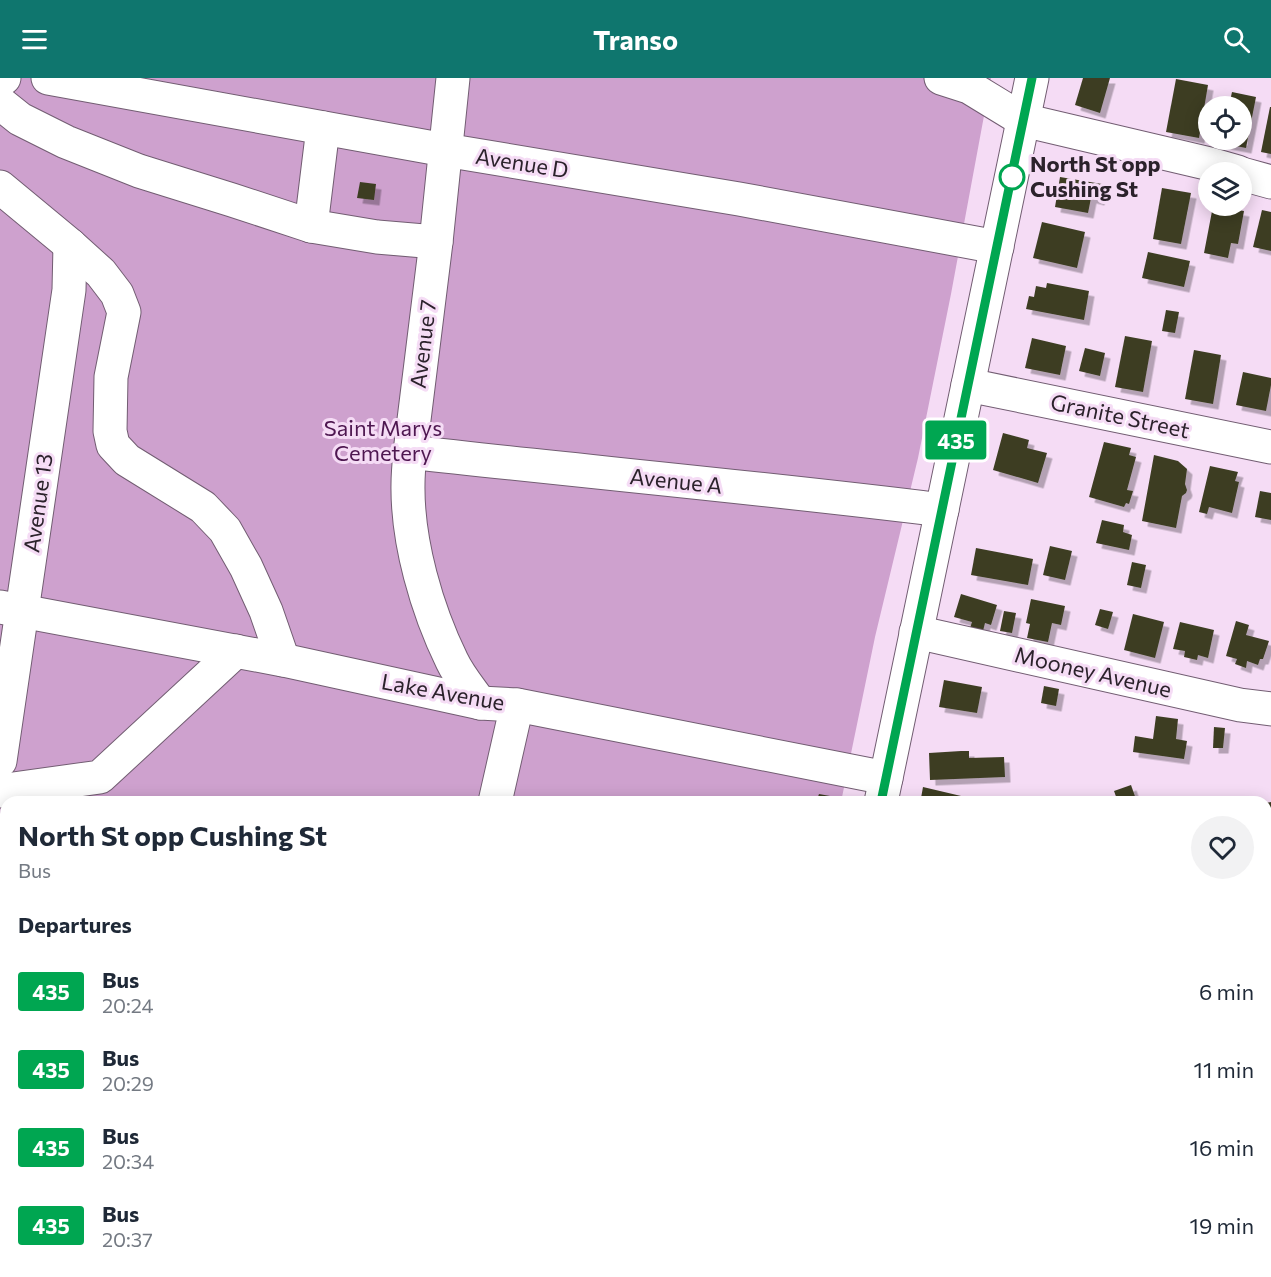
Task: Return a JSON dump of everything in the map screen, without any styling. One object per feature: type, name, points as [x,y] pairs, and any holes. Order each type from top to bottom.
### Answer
[{"type":"main road","name":"Avenue D","points":[[48,78],[445,150],[739,199],[997,247]]},
{"type":"main road","name":"Avenue 7","points":[[453,78],[408,486],[411,534],[433,615],[453,663],[480,703]]},
{"type":"main road","points":[[941,78],[969,87],[1023,120],[1202,162]]},
{"type":"main road","points":[[883,790],[1032,78]]},
{"type":"main road","points":[[0,103],[20,119],[66,142],[139,171],[311,226],[377,237],[436,242]]},
{"type":"main road","points":[[311,226],[323,128]]},
{"type":"main road","points":[[1252,176],[1271,182]]},
{"type":"main road","points":[[0,187],[70,245],[100,273],[117,294],[124,312],[111,378],[112,445],[127,460],[203,507],[225,530],[246,567],[266,610],[283,660]]},
{"type":"main road","name":"Avenue 13","points":[[0,761],[11,610],[69,290],[70,245]]},
{"type":"main road","name":"Granite Street","points":[[968,385],[1271,447]]},
{"type":"main road","name":"Avenue A","points":[[410,452],[815,494],[942,510]]},
{"type":"main road","name":"Lake Avenue","points":[[11,610],[283,660],[480,703],[517,705],[883,790]]},
{"type":"main road","name":"Mooney Avenue","points":[[916,632],[1240,705],[1271,709]]},
{"type":"main road","points":[[0,791],[100,777],[236,651]]},
{"type":"main road","points":[[496,796],[517,705]]},
{"type":"green space","name":"Saint Marys Cemetery","points":[[0,78],[991,78],[918,458],[875,637],[842,796],[0,796]]},
{"type":"building","points":[[1083,78],[1110,78],[1100,113],[1075,105]]},
{"type":"building","points":[[1176,79],[1208,85],[1206,96],[1198,96],[1198,138],[1166,132]]},
{"type":"building","points":[[1232,92],[1251,96],[1231,96]]},
{"type":"building","points":[[1252,96],[1256,97],[1252,117]]},
{"type":"building","points":[[1271,107],[1271,154],[1261,152]]},
{"type":"building","points":[[1060,177],[1102,184],[1099,200],[1091,198],[1088,213],[1055,207]]},
{"type":"building","points":[[360,182],[376,184],[374,200],[357,198]]},
{"type":"building","points":[[1162,188],[1191,193],[1181,244],[1153,239]]},
{"type":"building","points":[[1262,210],[1271,212],[1271,251],[1253,247]]},
{"type":"building","points":[[1211,216],[1243,216],[1238,244],[1231,243],[1228,258],[1204,253]]},
{"type":"building","points":[[1042,222],[1085,232],[1077,268],[1033,258]]},
{"type":"building","points":[[1148,252],[1190,261],[1184,287],[1142,278]]},
{"type":"building","points":[[1047,283],[1089,291],[1084,320],[1026,309],[1029,296],[1034,297],[1036,286],[1046,288]]},
{"type":"building","points":[[1166,310],[1179,312],[1175,333],[1162,331]]},
{"type":"building","points":[[1125,336],[1152,341],[1143,392],[1115,387]]},
{"type":"building","points":[[1032,338],[1066,346],[1060,375],[1025,368]]},
{"type":"building","points":[[1085,348],[1105,353],[1100,376],[1079,371]]},
{"type":"building","points":[[1194,350],[1221,355],[1213,404],[1185,399]]},
{"type":"building","points":[[1243,372],[1271,378],[1266,411],[1236,405]]},
{"type":"building","points":[[1003,433],[1029,440],[1027,448],[1047,453],[1038,483],[993,470]]},
{"type":"building","points":[[1104,442],[1131,448],[1129,455],[1136,457],[1127,490],[1133,491],[1129,504],[1126,503],[1124,507],[1089,497]]},
{"type":"building","points":[[1154,455],[1178,461],[1187,469],[1185,484],[1187,490],[1182,496],[1176,528],[1142,521]]},
{"type":"building","points":[[1210,466],[1238,472],[1235,481],[1239,482],[1232,513],[1209,507],[1207,514],[1199,512]]},
{"type":"building","points":[[1260,491],[1271,493],[1271,520],[1255,517]]},
{"type":"building","points":[[1102,520],[1124,525],[1123,532],[1132,535],[1129,550],[1096,543]]},
{"type":"building","points":[[1050,546],[1072,551],[1065,580],[1043,575]]},
{"type":"building","points":[[976,548],[1033,559],[1028,585],[971,575]]},
{"type":"building","points":[[1132,562],[1146,565],[1141,588],[1127,585]]},
{"type":"building","points":[[961,594],[997,605],[991,625],[985,623],[983,631],[970,628],[972,622],[954,617]]},
{"type":"building","points":[[1031,599],[1065,606],[1061,625],[1052,623],[1048,642],[1027,638],[1030,624],[1026,623]]},
{"type":"building","points":[[1100,609],[1113,612],[1108,629],[1095,625]]},
{"type":"building","points":[[1004,611],[1016,613],[1012,633],[1000,631]]},
{"type":"building","points":[[1133,614],[1164,622],[1155,658],[1124,650]]},
{"type":"building","points":[[1236,621],[1249,625],[1246,635],[1269,641],[1263,659],[1260,659],[1258,665],[1247,661],[1246,668],[1235,664],[1237,659],[1226,656]]},
{"type":"building","points":[[1180,622],[1214,630],[1208,658],[1198,655],[1197,660],[1184,657],[1185,651],[1173,649]]},
{"type":"building","points":[[944,680],[982,687],[977,713],[939,707]]},
{"type":"building","points":[[1044,686],[1059,689],[1056,706],[1041,703]]},
{"type":"building","points":[[1156,716],[1178,719],[1176,739],[1187,741],[1184,759],[1133,752],[1135,736],[1153,739]]},
{"type":"building","points":[[1214,727],[1225,728],[1223,748],[1213,748]]},
{"type":"building","points":[[969,751],[969,758],[1004,757],[1005,777],[930,780],[929,753]]},
{"type":"building","points":[[1131,785],[1135,796],[1116,796],[1114,791]]},
{"type":"building","points":[[923,787],[961,796],[921,796]]},
{"type":"bus line","name":"435","points":[[882,796],[1032,78]]},
{"type":"place","name":"North St opp Cushing St","points":[[1012,177]]}]
